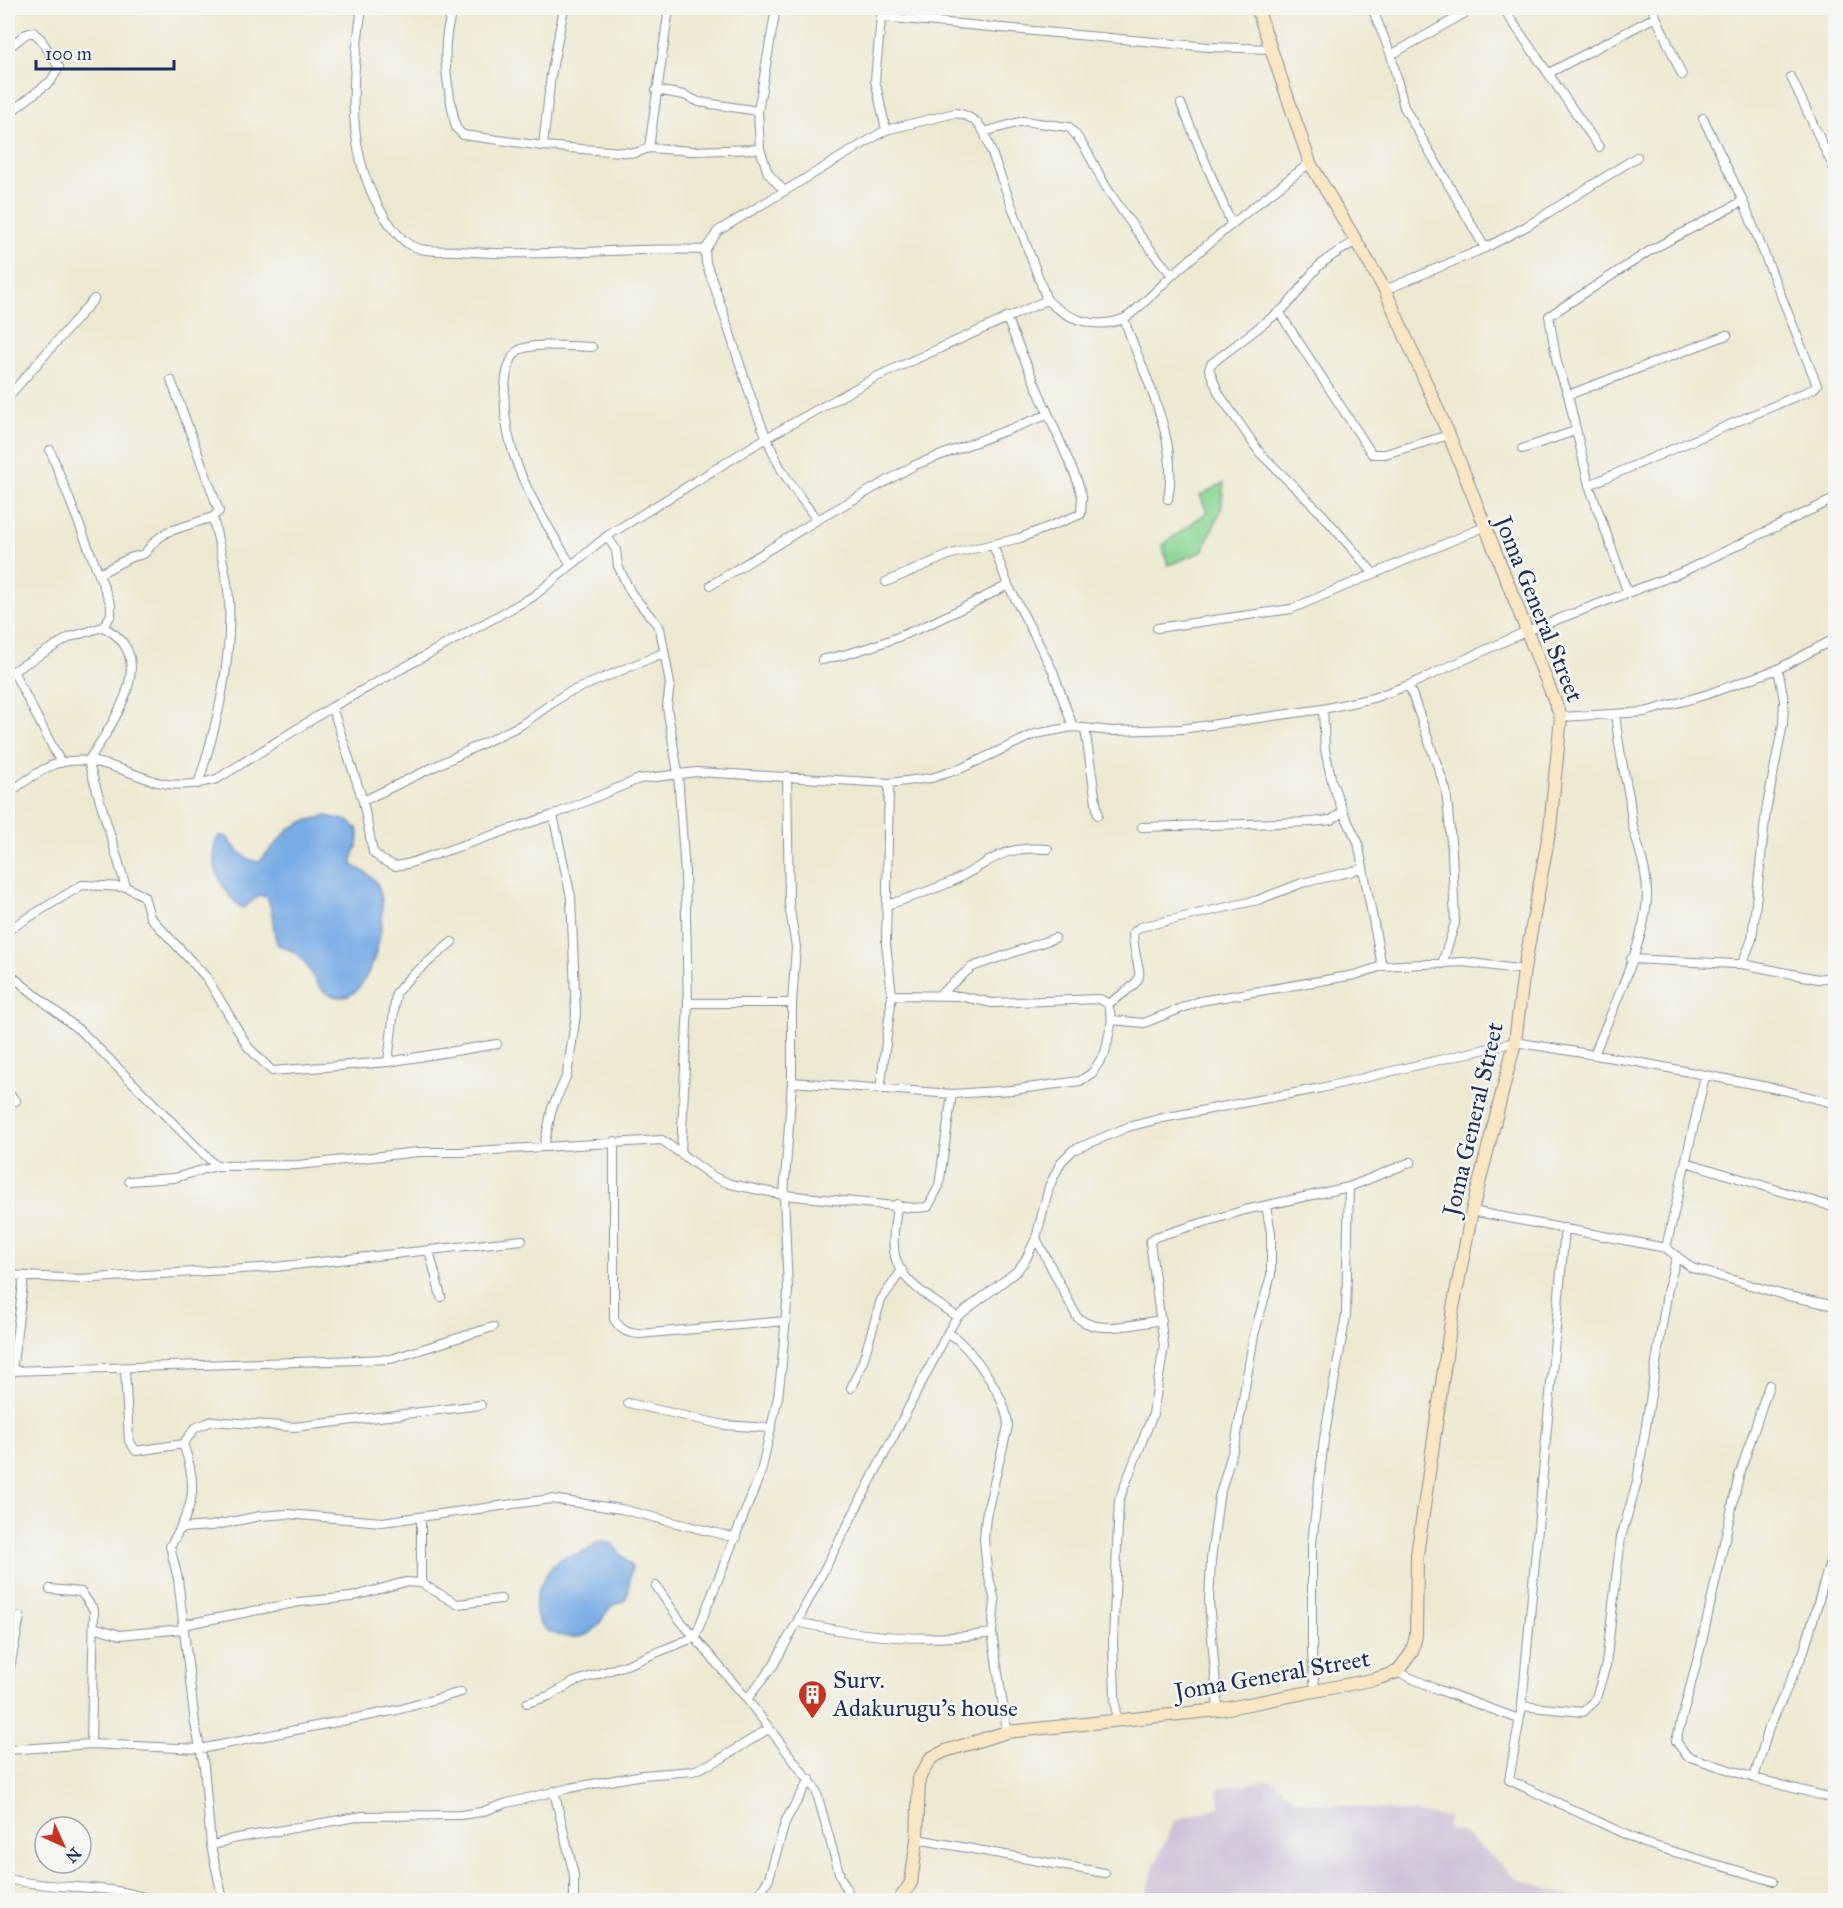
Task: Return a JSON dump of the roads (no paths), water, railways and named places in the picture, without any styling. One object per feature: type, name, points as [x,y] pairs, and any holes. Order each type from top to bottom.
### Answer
[{"type":"street","points":[[362,8],[353,64],[353,122],[362,165],[374,201],[396,234],[412,247],[424,251],[497,254],[705,249]]},
{"type":"street","points":[[454,8],[448,20],[446,55],[456,128],[463,135],[543,146],[635,153],[649,148],[692,152],[760,149]]},
{"type":"street","points":[[543,146],[551,75],[564,8]]},
{"type":"street","points":[[649,148],[669,8]]},
{"type":"street","points":[[777,8],[758,111],[760,149],[768,174],[784,191]]},
{"type":"street","name":"Joma General Street","points":[[899,1900],[911,1883],[917,1839],[919,1778],[931,1758],[1007,1732],[1218,1710],[1316,1691],[1397,1672],[1413,1652],[1416,1636],[1417,1555],[1453,1308],[1472,1211],[1515,1042],[1524,970],[1550,828],[1561,717],[1449,435],[1385,290],[1358,240],[1310,163],[1257,8]]},
{"type":"street","points":[[1372,8],[1391,55],[1404,107],[1485,248]]},
{"type":"street","points":[[1391,55],[1473,8]]},
{"type":"street","points":[[1503,8],[1599,147]]},
{"type":"street","points":[[886,130],[875,80],[882,12],[1209,47],[1271,49]]},
{"type":"street","points":[[1549,73],[1654,12],[1682,75]]},
{"type":"street","points":[[8,48],[26,34],[33,32],[59,67],[51,81],[8,114]]},
{"type":"street","points":[[1791,77],[1836,173]]},
{"type":"street","points":[[656,90],[684,95],[699,102],[758,111]]},
{"type":"street","points":[[1181,105],[1232,223]]},
{"type":"street","points":[[816,520],[779,466],[766,438],[706,263],[705,249],[718,231],[886,130],[955,113],[966,115],[979,124],[984,132],[1047,300],[1058,311],[1077,321],[1093,323],[1124,319],[1232,223],[1310,163]]},
{"type":"street","points":[[1589,485],[1813,389],[1816,385],[1743,201],[1703,118]]},
{"type":"street","points":[[984,132],[1023,121],[1070,127],[1084,143],[1096,162],[1099,174],[1134,228],[1172,275]]},
{"type":"street","points":[[1385,290],[1485,248],[1527,226],[1638,157]]},
{"type":"street","points":[[1627,591],[1589,485],[1568,395],[1557,363],[1549,316],[1651,250],[1743,201]]},
{"type":"street","points":[[1358,240],[1320,265],[1302,285],[1290,305],[1210,364],[1209,369],[1219,394],[1260,453],[1322,514],[1373,573]]},
{"type":"street","points":[[8,396],[94,299]]},
{"type":"street","points":[[8,793],[46,768],[61,762],[100,761],[160,783],[198,784],[217,779],[332,707],[552,585],[571,565],[607,536],[766,438],[876,377],[1006,316],[1047,300]]},
{"type":"street","points":[[1279,312],[1372,454],[1385,454],[1449,435]]},
{"type":"street","points":[[886,582],[951,554],[993,545],[1080,514],[1082,495],[1006,316]]},
{"type":"street","points":[[1124,319],[1150,386],[1167,448],[1170,486],[1168,499]]},
{"type":"street","points":[[1568,395],[1727,336]]},
{"type":"street","points":[[571,565],[516,466],[508,430],[504,388],[513,356],[519,350],[532,347],[592,347]]},
{"type":"street","points":[[99,574],[129,558],[144,554],[167,532],[213,517],[219,511],[218,502],[171,380]]},
{"type":"street","points":[[711,585],[816,520],[915,465],[1047,415]]},
{"type":"street","points":[[1522,448],[1575,431]]},
{"type":"street","points":[[50,450],[111,605],[111,615],[103,627],[70,637],[10,673],[61,762]]},
{"type":"street","points":[[332,707],[363,801],[373,852],[382,861],[394,866],[407,864],[553,815],[639,779],[678,773],[787,776],[889,783],[931,778],[960,769],[1035,734],[1072,726],[1112,731],[1181,729],[1323,710],[1373,698],[1410,685],[1527,631],[1627,591],[1680,573],[1836,498]]},
{"type":"street","points":[[198,784],[225,687],[229,639],[229,597],[213,517]]},
{"type":"street","points":[[1157,628],[1291,609],[1484,527]]},
{"type":"street","points":[[607,536],[616,550],[618,566],[631,593],[660,628],[670,684],[667,707],[678,773],[685,874],[688,1003],[681,1152]]},
{"type":"street","points":[[993,545],[1008,585],[1053,671],[1072,726]]},
{"type":"street","points":[[822,660],[865,651],[934,623],[1008,585]]},
{"type":"street","points":[[103,627],[117,634],[132,659],[123,703],[88,761],[126,887]]},
{"type":"street","points":[[1561,717],[1645,712],[1705,695],[1778,669],[1836,638]]},
{"type":"street","points":[[363,801],[521,725],[565,694],[663,653]]},
{"type":"street","points":[[1742,964],[1752,939],[1766,811],[1783,724],[1784,700],[1778,669]]},
{"type":"street","points":[[1410,685],[1446,790],[1452,852],[1455,923],[1442,964]]},
{"type":"street","points":[[1323,710],[1325,750],[1332,782],[1343,812],[1358,842],[1382,966]]},
{"type":"street","points":[[1594,1055],[1631,959],[1647,896],[1646,867],[1632,825],[1629,792],[1621,765],[1615,714]]},
{"type":"street","points":[[1085,729],[1098,815]]},
{"type":"street","points":[[527,1703],[549,1696],[574,1682],[626,1665],[695,1637],[736,1538],[760,1472],[778,1397],[788,1291],[784,1195],[792,1082],[792,1003],[796,947],[789,904],[787,776]]},
{"type":"street","points":[[880,1090],[892,995],[886,944],[889,783]]},
{"type":"street","points":[[1142,827],[1311,822],[1331,820],[1343,812]]},
{"type":"street","points":[[544,1147],[552,1108],[567,1075],[576,1015],[571,897],[553,815]]},
{"type":"street","points":[[886,905],[970,873],[993,857],[1023,847],[1048,849]]},
{"type":"street","points":[[1108,1004],[1137,983],[1141,975],[1133,933],[1140,927],[1258,900],[1302,883],[1362,869]]},
{"type":"street","points":[[8,930],[82,885],[126,887],[144,896],[150,917],[207,978],[248,1047],[272,1071],[387,1062],[497,1044]]},
{"type":"street","points":[[939,995],[972,967],[1055,938]]},
{"type":"street","points":[[387,1062],[396,993],[409,978],[452,942]]},
{"type":"street","points":[[1631,959],[1742,964],[1818,979],[1836,976]]},
{"type":"street","points":[[1112,1020],[1144,1023],[1200,1001],[1355,975],[1382,966],[1464,962],[1524,970]]},
{"type":"street","points":[[8,973],[84,1034],[216,1166]]},
{"type":"street","points":[[792,1082],[952,1094],[1012,1090],[1086,1078],[1105,1053],[1112,1020],[1108,1004],[1100,999],[992,1003],[960,996],[892,995]]},
{"type":"street","points":[[688,1003],[792,1003]]},
{"type":"street","points":[[747,1699],[773,1666],[948,1332],[957,1317],[1017,1270],[1036,1238],[1049,1187],[1061,1162],[1073,1150],[1163,1118],[1321,1088],[1515,1042],[1783,1090],[1836,1104]]},
{"type":"street","points":[[1666,1248],[1705,1076]]},
{"type":"street","points":[[8,1093],[16,1101]]},
{"type":"street","points":[[129,1181],[174,1178],[216,1166],[298,1166],[418,1152],[662,1140],[681,1152],[698,1168],[721,1180],[784,1195],[897,1204],[915,1208],[928,1207],[939,1186],[952,1094]]},
{"type":"street","points":[[614,1141],[614,1319],[620,1327],[626,1333],[639,1334],[786,1321]]},
{"type":"street","points":[[1116,1720],[1113,1642],[1119,1500],[1153,1414],[1163,1362],[1162,1320],[1150,1242],[1155,1237],[1266,1206],[1349,1187],[1411,1162]]},
{"type":"street","points":[[1686,1162],[1836,1208]]},
{"type":"street","points":[[1316,1691],[1312,1653],[1312,1544],[1324,1439],[1346,1315],[1349,1187]]},
{"type":"street","points":[[897,1204],[895,1258],[915,1287],[957,1317]]},
{"type":"street","points":[[1218,1710],[1209,1601],[1211,1560],[1219,1497],[1236,1440],[1254,1335],[1271,1275],[1271,1232],[1266,1206]]},
{"type":"street","points":[[1472,1211],[1666,1248],[1692,1268],[1784,1295],[1836,1306]]},
{"type":"street","points":[[1564,1228],[1522,1706],[1509,1780],[1644,1843],[1773,1881]]},
{"type":"street","points":[[1036,1238],[1077,1317],[1084,1324],[1112,1326],[1162,1320]]},
{"type":"street","points":[[8,1275],[79,1279],[275,1267],[522,1240]]},
{"type":"street","points":[[429,1250],[441,1297]]},
{"type":"street","points":[[1522,1706],[1583,1712],[1595,1701],[1606,1665],[1621,1537],[1637,1482],[1668,1288],[1677,1256]]},
{"type":"street","points":[[851,1388],[863,1361],[881,1300],[902,1270]]},
{"type":"street","points":[[8,1383],[12,1371],[24,1276]]},
{"type":"street","points":[[12,1371],[90,1368],[125,1370],[201,1364],[392,1359],[493,1327]]},
{"type":"street","points":[[948,1332],[974,1360],[996,1390],[1007,1412],[1008,1426],[986,1516],[984,1539],[987,1570],[995,1601],[992,1633],[1007,1732]]},
{"type":"street","points":[[125,1370],[129,1441],[132,1449],[136,1451],[183,1444],[195,1428],[212,1421],[294,1427],[481,1405]]},
{"type":"street","points":[[1769,1385],[1739,1476],[1701,1646],[1676,1741],[1687,1756],[1754,1778],[1836,1798]]},
{"type":"street","points":[[628,1403],[724,1425],[769,1428]]},
{"type":"street","points":[[183,1444],[194,1473],[193,1490],[181,1528],[170,1546],[178,1579],[211,1846],[223,1900]]},
{"type":"street","points":[[181,1528],[211,1526],[260,1516],[286,1514],[382,1522],[551,1499],[621,1509],[736,1538]]},
{"type":"street","points":[[421,1517],[421,1583]]},
{"type":"street","points":[[1754,1778],[1769,1728],[1804,1651],[1830,1562]]},
{"type":"street","points":[[94,1627],[120,1635],[183,1627],[298,1602],[351,1597],[405,1582],[421,1583],[457,1604],[501,1599]]},
{"type":"street","points":[[656,1586],[679,1619],[747,1699],[768,1729],[810,1779],[816,1790],[840,1876],[852,1900]]},
{"type":"street","points":[[50,1589],[81,1592],[94,1610],[91,1744]]},
{"type":"street","points":[[8,1677],[20,1617]]},
{"type":"street","points":[[797,1622],[840,1632],[886,1637],[950,1638],[992,1633]]},
{"type":"street","points":[[1397,1672],[1519,1719]]},
{"type":"street","points":[[8,1750],[91,1744],[200,1749],[397,1710],[461,1692]]},
{"type":"street","points":[[211,1846],[232,1839],[362,1816],[461,1815],[481,1812],[554,1791],[643,1775],[693,1771],[719,1761],[768,1729]]},
{"type":"street","points":[[756,1900],[769,1878],[786,1820],[810,1779]]},
{"type":"street","points":[[554,1791],[574,1875],[574,1900]]},
{"type":"street","points":[[917,1839],[1105,1873]]},
{"type":"street","points":[[8,1880],[59,1888],[98,1887],[153,1900]]},
{"type":"water","points":[[326,816],[348,821],[358,830],[359,841],[352,865],[372,878],[381,895],[381,930],[371,967],[363,983],[353,993],[342,997],[333,996],[321,989],[299,956],[278,945],[267,897],[260,895],[243,908],[236,903],[223,886],[213,854],[219,836],[226,836],[244,856],[259,862],[289,829],[305,821]]},
{"type":"water","points":[[600,1541],[612,1544],[632,1567],[626,1598],[623,1602],[611,1607],[596,1628],[588,1634],[567,1637],[545,1629],[537,1617],[536,1601],[537,1593],[548,1571],[561,1558],[580,1553]]},
{"type":"place","name":"Surv. Adakurugu's house","points":[[812,1720]]}]
